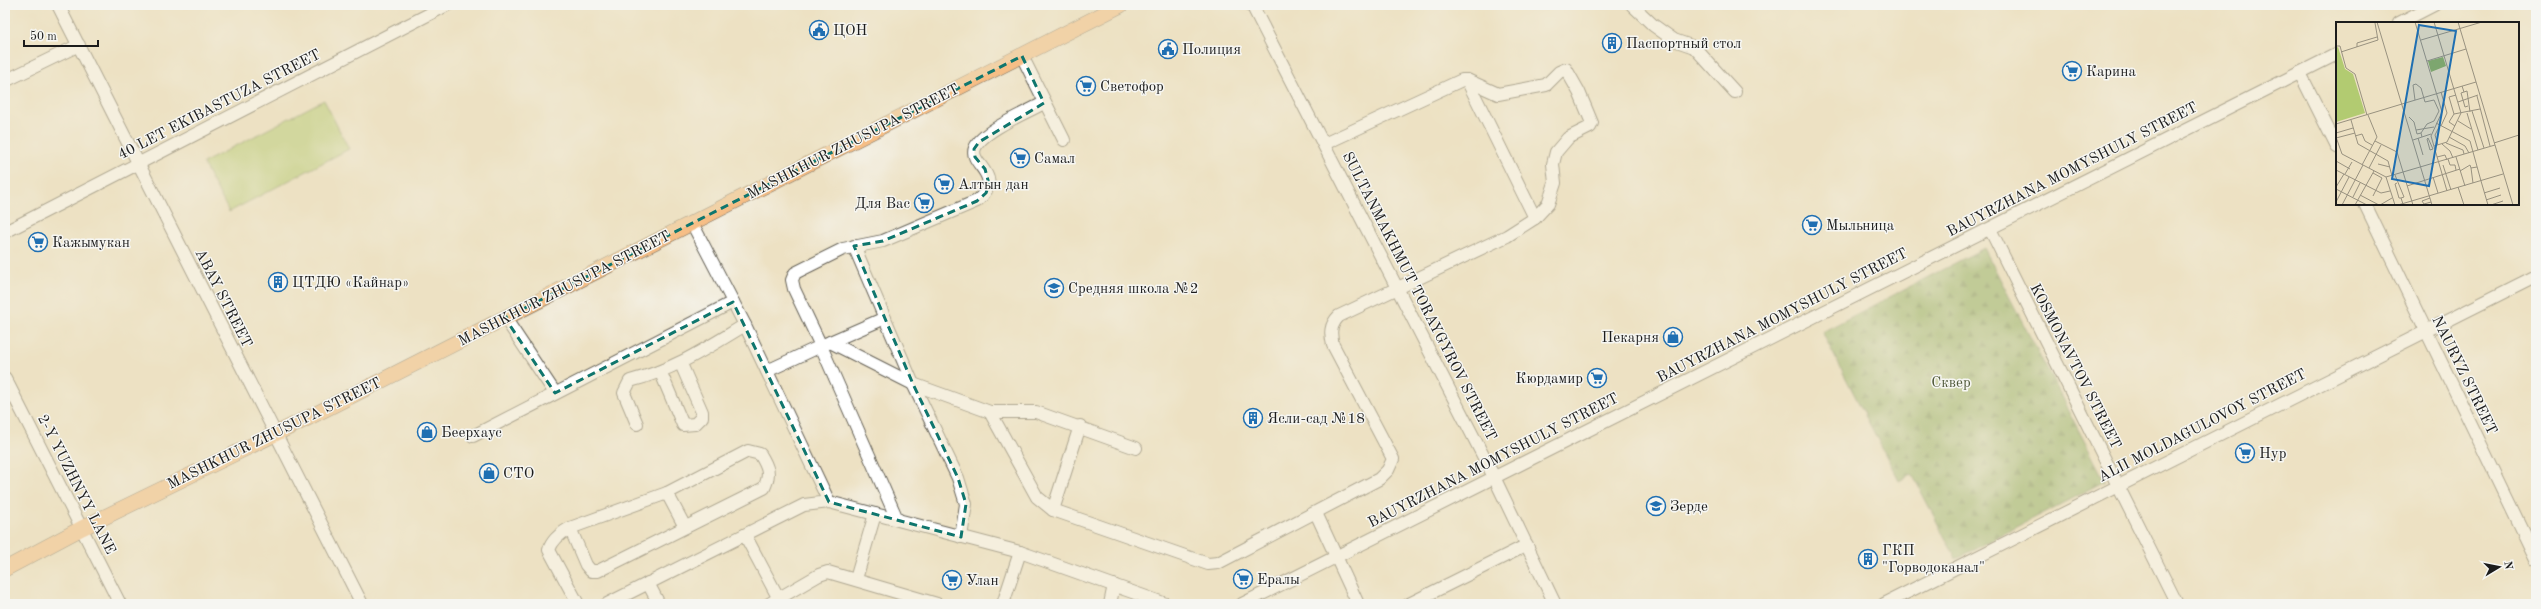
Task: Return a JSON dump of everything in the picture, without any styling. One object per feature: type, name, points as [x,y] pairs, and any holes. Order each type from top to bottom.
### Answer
[{"type":"main road","name":"MASHKHUR ZHUSUPA STREET","points":[[5,569],[82,528],[275,434],[1121,5]]},
{"type":"street","name":"ABAY STREET","points":[[58,5],[362,604]]},
{"type":"street","name":"40 LET EKIBASTUZA STREET","points":[[5,232],[447,5]]},
{"type":"street","name":"SULTANMAKHMUT TORAYGYROV STREET","points":[[1252,5],[1494,477],[1555,604]]},
{"type":"street","points":[[1632,5],[1653,25],[1674,40],[1694,46],[1735,92]]},
{"type":"street","points":[[2401,22],[2434,5]]},
{"type":"street","points":[[5,81],[79,45]]},
{"type":"street","name":"BAUYRZHANA MOMYSHULY STREET","points":[[1242,604],[2336,55]]},
{"type":"street","points":[[1022,56],[1044,103],[1064,140]]},
{"type":"street","points":[[990,412],[1036,497],[1053,510],[1208,564],[1218,563],[1379,479],[1388,470],[1393,459],[1334,345],[1330,333],[1332,322],[1339,316],[1397,287],[1507,236],[1535,218],[1548,204],[1555,183],[1553,164],[1556,152],[1568,138],[1590,127],[1592,123],[1579,92],[1566,69],[1559,72],[1546,85],[1503,94],[1494,94],[1467,80],[1452,84],[1324,144]]},
{"type":"street","points":[[2300,73],[2336,145]]},
{"type":"street","points":[[1467,80],[1535,218]]},
{"type":"street","points":[[897,519],[826,344],[794,289],[792,280],[795,273],[843,249],[883,241],[977,201],[986,193],[989,184],[985,169],[975,156],[974,149],[979,142],[990,133],[1044,103]]},
{"type":"street","name":"NAURYZ STREET","points":[[2366,205],[2536,559]]},
{"type":"street","points":[[692,223],[745,325],[829,502]]},
{"type":"street","name":"KOSMONAVTOV STREET","points":[[1990,229],[2177,604]]},
{"type":"street","points":[[854,246],[913,384],[958,478],[966,504],[961,537]]},
{"type":"street","name":"ALII MOLDAGULOVOY STREET","points":[[1884,604],[2536,276]]},
{"type":"street","points":[[473,436],[733,302]]},
{"type":"street","points":[[505,318],[555,393]]},
{"type":"street","points":[[767,371],[885,318]]},
{"type":"street","points":[[637,424],[624,393],[626,386],[630,381],[660,373],[681,364],[745,325]]},
{"type":"street","points":[[826,344],[913,384],[990,412],[1036,412],[1080,426],[1136,448]]},
{"type":"street","points":[[660,373],[683,425],[695,424],[702,417],[702,412],[681,364]]},
{"type":"street","name":"2-Y YUZHNYY LANE","points":[[5,378],[120,604]]},
{"type":"street","points":[[1053,510],[1080,426]]},
{"type":"street","points":[[570,528],[586,565],[591,571],[598,571],[764,488],[769,479],[768,468],[760,454],[748,452],[667,493],[570,528],[551,545],[549,550],[578,604]]},
{"type":"street","points":[[667,493],[685,527]]},
{"type":"street","points":[[607,604],[804,505],[829,502],[1020,552],[1166,604]]},
{"type":"street","points":[[1316,513],[1358,604]]},
{"type":"street","points":[[856,579],[875,514]]},
{"type":"street","points":[[745,535],[774,601],[819,575],[828,572],[937,604]]},
{"type":"street","points":[[1409,604],[1527,545]]},
{"type":"street","points":[[1003,604],[1020,552]]},
{"type":"street","points":[[648,583],[659,604]]},
{"type":"street","points":[[1110,604],[1114,585]]},
{"type":"highlighted area","points":[[1022,56],[1044,103],[979,142],[974,149],[975,157],[985,169],[989,184],[986,193],[977,201],[883,241],[854,246],[913,384],[958,478],[966,504],[961,537],[829,502],[733,302],[555,393],[505,318]]},
{"type":"green space","points":[[324,100],[349,149],[229,212],[203,163]]},
{"type":"green space","name":"Сквер","points":[[1984,248],[2105,481],[1956,559],[1912,474],[1899,481],[1822,332]]},
{"type":"place","name":"ЦОН","points":[[819,30]]},
{"type":"place","name":"Паспортный стол","points":[[1612,43]]},
{"type":"place","name":"Полиция","points":[[1168,49]]},
{"type":"place","name":"Карина","points":[[2072,71]]},
{"type":"place","name":"Светофор","points":[[1086,86]]},
{"type":"place","name":"Самал","points":[[1020,158]]},
{"type":"place","name":"Алтын дан","points":[[944,184]]},
{"type":"place","name":"Для Вас","points":[[924,203]]},
{"type":"place","name":"Мыльница","points":[[1812,225]]},
{"type":"place","name":"Кажымукан","points":[[38,242]]},
{"type":"place","name":"ЦТДЮ «Кайнар»","points":[[278,282]]},
{"type":"place","name":"Средняя школа №2","points":[[1054,288]]},
{"type":"place","name":"Пекарня","points":[[1673,337]]},
{"type":"place","name":"Кюрдамир","points":[[1597,378]]},
{"type":"place","name":"Ясли-сад №18","points":[[1253,418]]},
{"type":"place","name":"Беерхаус","points":[[427,432]]},
{"type":"place","name":"Нур","points":[[2245,453]]},
{"type":"place","name":"СТО","points":[[489,473]]},
{"type":"place","name":"Зерде","points":[[1656,506]]},
{"type":"place","name":"ГКП \"Горводоканал\"","points":[[1868,559]]},
{"type":"place","name":"Ералы","points":[[1243,579]]},
{"type":"place","name":"Улан","points":[[952,580]]}]
